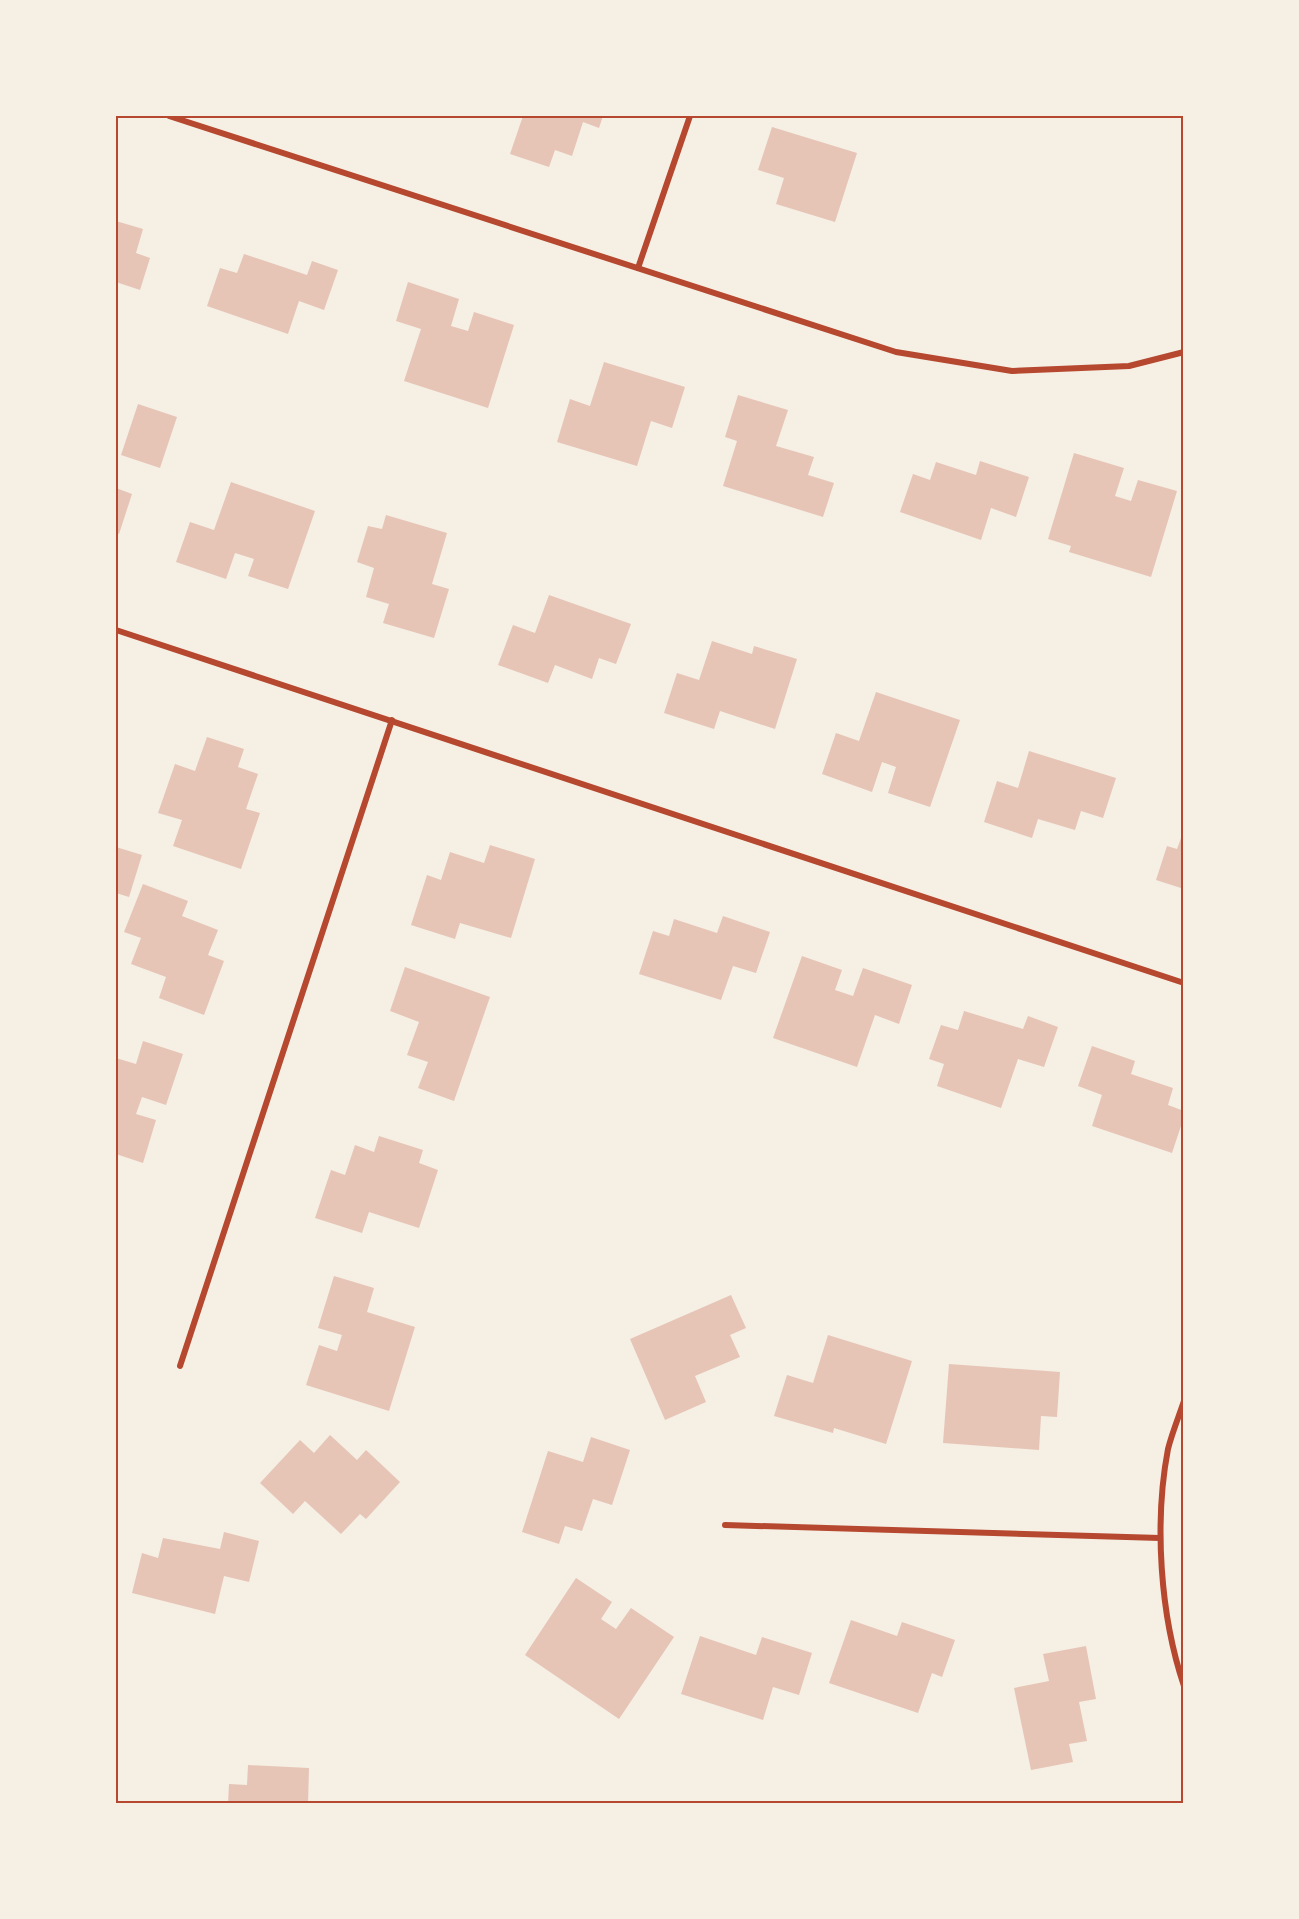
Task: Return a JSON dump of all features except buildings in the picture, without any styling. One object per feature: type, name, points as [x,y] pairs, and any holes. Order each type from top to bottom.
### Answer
[{"type":"street","points":[[169,116],[896,352],[1012,371],[1129,366],[1184,352]]},
{"type":"street","points":[[638,268],[690,116]]},
{"type":"street","points":[[116,630],[1184,982]]},
{"type":"street","points":[[180,1366],[392,720]]},
{"type":"street","points":[[1184,1401],[1168,1449],[1160,1538],[1172,1651],[1184,1686]]},
{"type":"street","points":[[725,1525],[1160,1538]]}]
